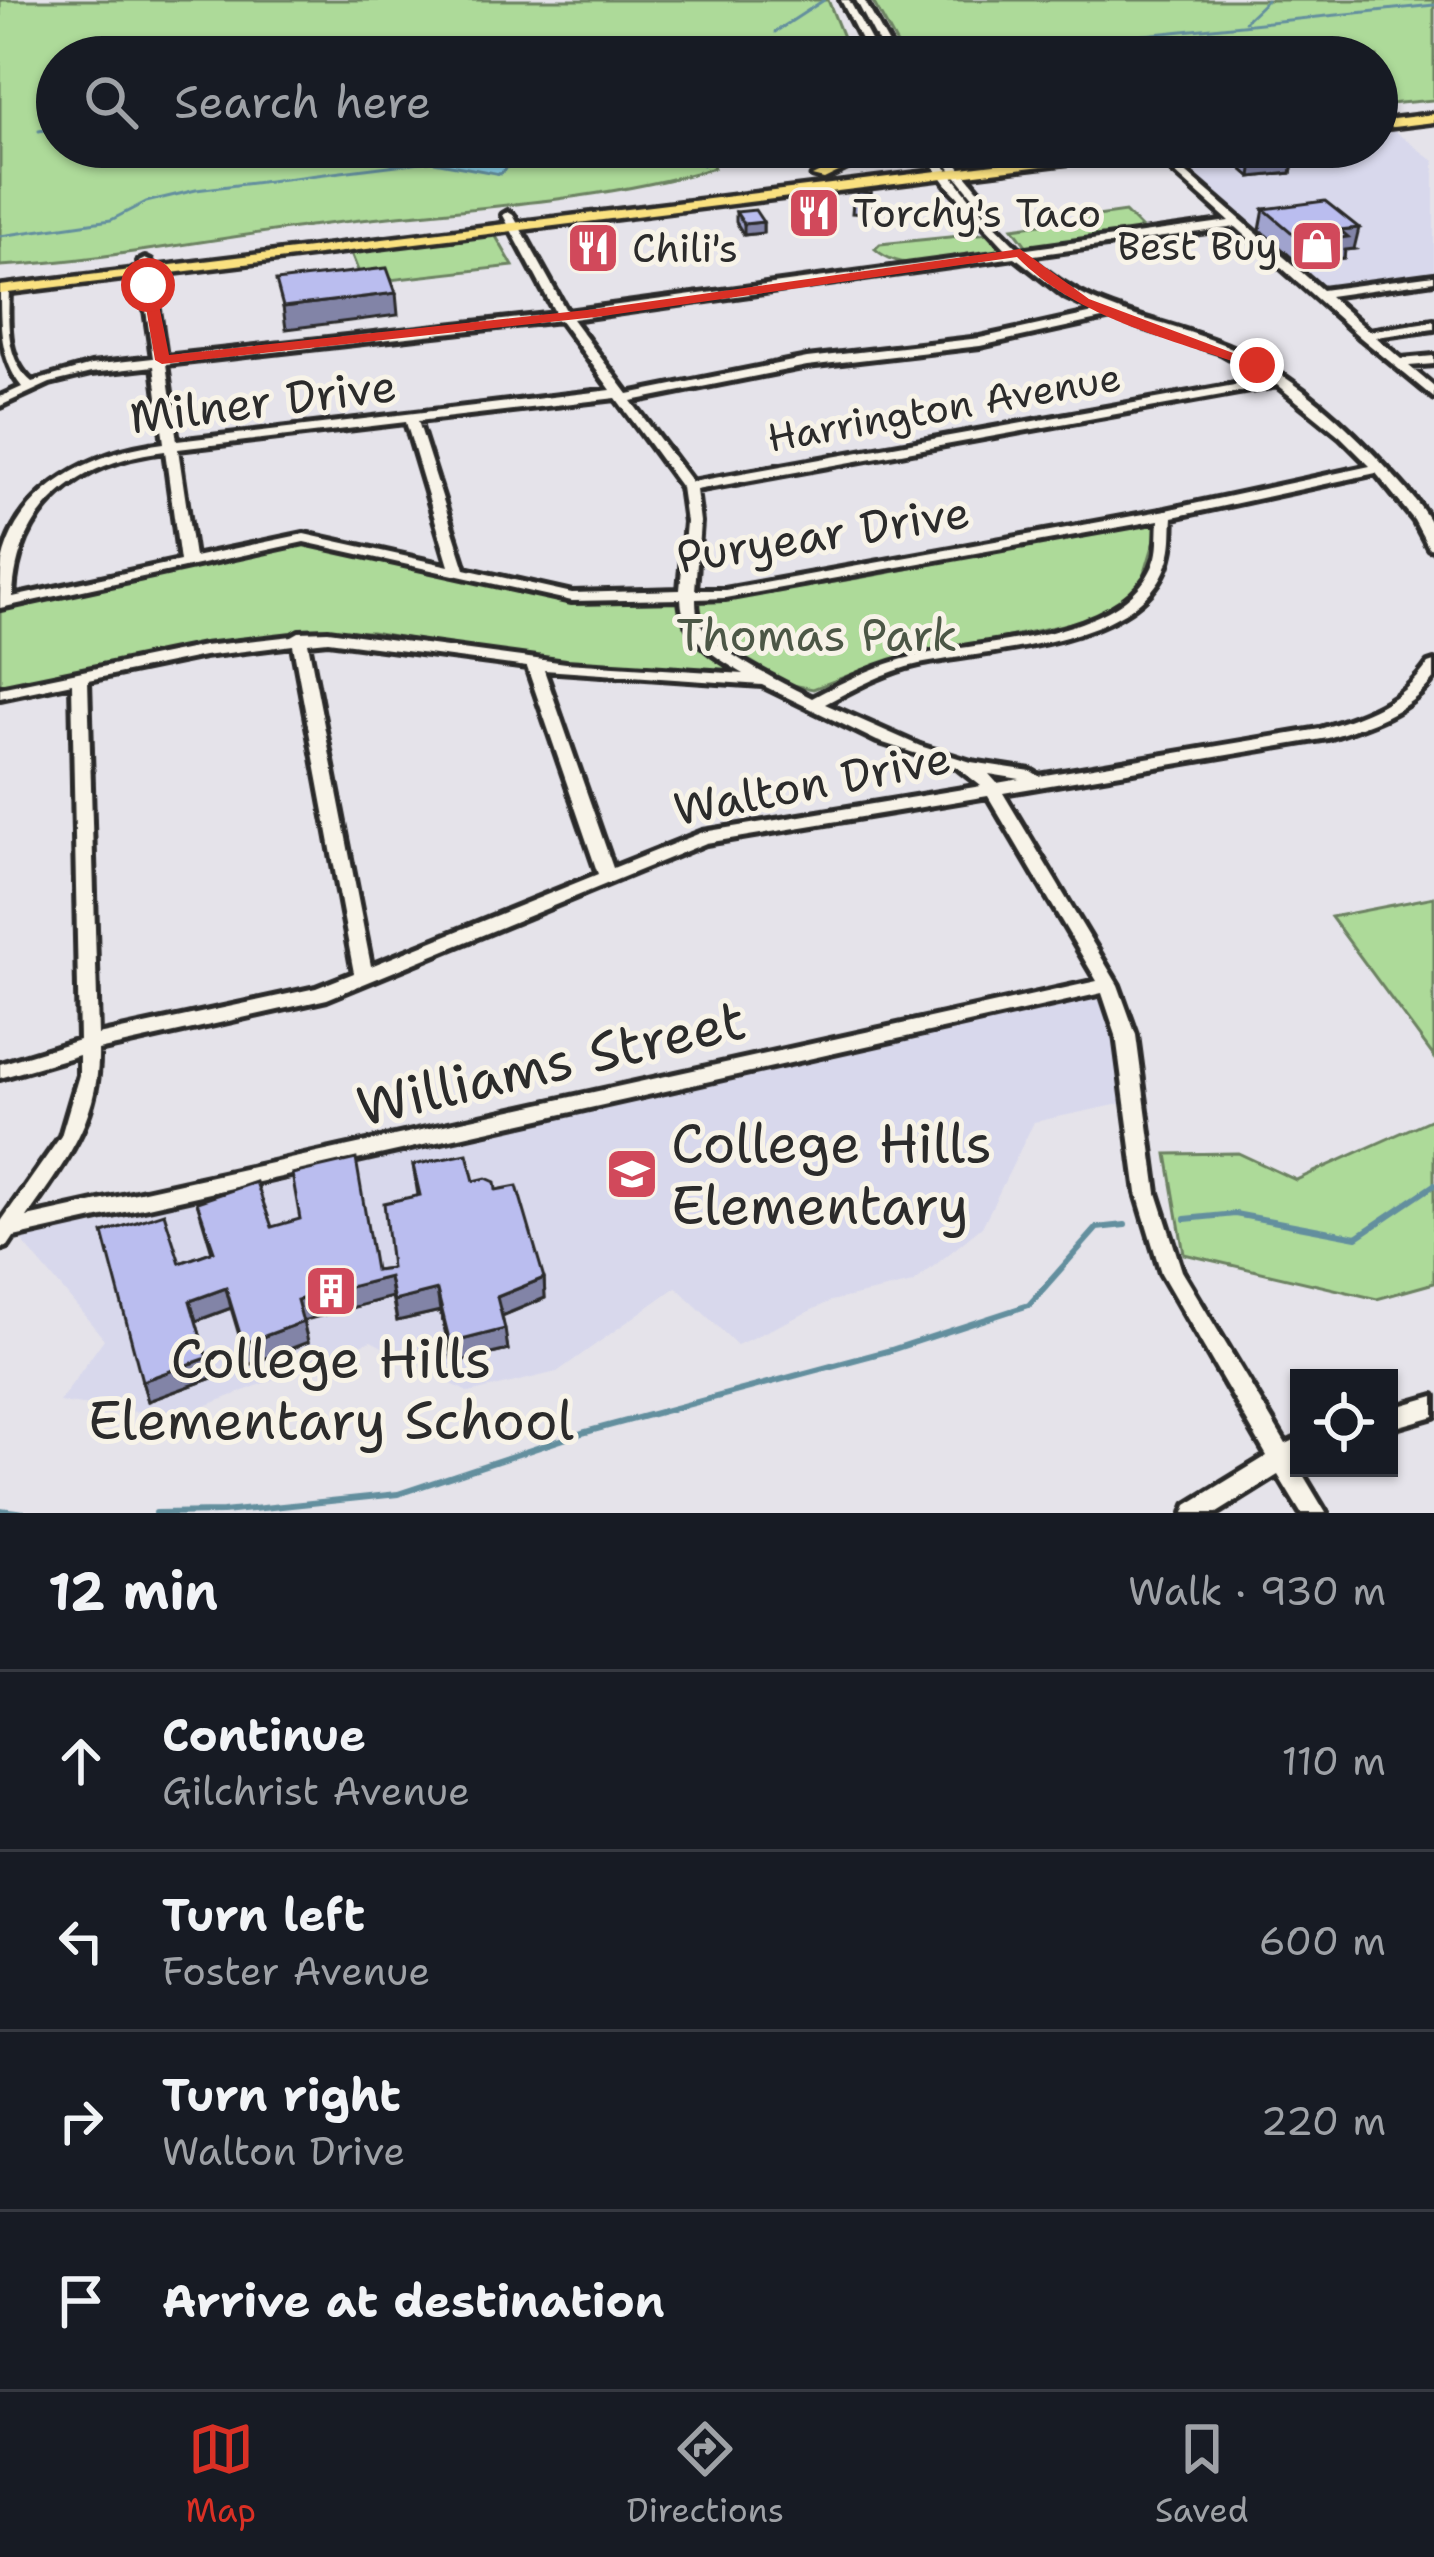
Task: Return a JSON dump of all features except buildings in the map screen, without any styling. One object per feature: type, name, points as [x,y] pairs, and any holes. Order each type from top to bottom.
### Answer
[{"type":"main road","points":[[1398,118],[1434,114]]},
{"type":"main road","points":[[818,176],[836,168]]},
{"type":"main road","points":[[700,196],[889,168]]},
{"type":"main road","points":[[1,287],[899,168]]},
{"type":"street","points":[[845,0],[864,36]]},
{"type":"street","points":[[860,0],[879,36]]},
{"type":"street","points":[[860,29],[875,28]]},
{"type":"street","points":[[947,168],[1020,253],[1056,286],[1112,312],[1223,349],[1281,380],[1429,519],[1434,545]]},
{"type":"street","points":[[1175,168],[1434,394]]},
{"type":"street","points":[[511,220],[564,317],[688,487],[694,516],[690,595],[693,626],[700,638],[856,727],[969,765],[1049,779]]},
{"type":"street","points":[[0,402],[69,373],[564,317],[1237,223]]},
{"type":"street","points":[[146,266],[188,564]]},
{"type":"street","points":[[1318,294],[1434,278]]},
{"type":"street","points":[[1,287],[3,365],[10,377],[29,386]]},
{"type":"street","name":"Milner Drive","points":[[2,603],[2,571],[10,537],[43,496],[93,462],[173,446],[623,396],[807,362],[980,342],[1112,312]]},
{"type":"street","points":[[1365,334],[1434,325]]},
{"type":"street","points":[[1399,364],[1434,360]]},
{"type":"street","name":"Harrington Avenue","points":[[688,487],[1281,380]]},
{"type":"street","points":[[411,419],[458,570]]},
{"type":"street","name":"Puryear Drive","points":[[2,603],[304,538],[572,597],[759,589],[1166,514],[1377,469]]},
{"type":"street","points":[[815,703],[884,668],[1064,632],[1114,616],[1145,592],[1155,575],[1166,514]]},
{"type":"street","points":[[0,693],[299,638],[351,636],[534,664],[770,681]]},
{"type":"street","points":[[299,638],[364,976]]},
{"type":"street","points":[[534,664],[607,875]]},
{"type":"street","name":"Walton Drive","points":[[0,1071],[91,1044],[276,1006],[364,976],[703,838],[1322,734],[1399,704],[1424,684],[1434,668]]},
{"type":"street","points":[[6,1234],[79,1119],[91,1044],[80,676]]},
{"type":"street","points":[[969,765],[992,788],[1109,985],[1126,1035],[1148,1192],[1162,1249],[1290,1451]]},
{"type":"street","name":"Williams Street","points":[[6,1234],[1109,985]]},
{"type":"street","points":[[1398,1416],[1434,1406]]},
{"type":"street","points":[[1196,1513],[1290,1454]]},
{"type":"street","points":[[1300,1477],[1314,1513]]},
{"type":"shaded area","points":[[1398,134],[1434,161],[1434,271],[1321,287],[1182,168],[1398,168]]},
{"type":"shaded area","name":"College Hills Elementary","points":[[1109,985],[1120,1104],[1034,1122],[982,1227],[913,1283],[831,1301],[737,1345],[676,1287],[557,1372],[469,1393],[371,1341],[177,1417],[59,1402],[104,1339],[12,1229]]},
{"type":"green space","points":[[0,0],[828,0],[843,36],[36,36],[36,168],[714,168],[570,197],[0,266]]},
{"type":"green space","points":[[872,0],[1434,0],[1434,100],[1398,103],[1398,36],[892,36]]},
{"type":"green space","points":[[1125,212],[1145,232],[1028,248],[1013,228]]},
{"type":"green space","points":[[494,233],[513,266],[363,283],[351,253]]},
{"type":"green space","points":[[989,233],[1007,250],[921,264],[904,263],[875,249],[880,244]]},
{"type":"green space","name":"Thomas Park","points":[[1143,521],[1159,526],[1141,586],[1099,617],[871,667],[813,689],[746,676],[532,661],[372,632],[314,631],[201,646],[0,688],[0,606],[176,571],[272,543],[313,539],[564,599],[634,602],[854,579]]},
{"type":"green space","points":[[1434,897],[1434,1057],[1331,917]]},
{"type":"green space","points":[[1434,1118],[1434,1283],[1377,1299],[1184,1254],[1167,1154],[1238,1153],[1296,1180]]},
{"type":"water","points":[[467,168],[506,168],[500,174]]},
{"type":"waterway","points":[[775,32],[824,0]]},
{"type":"waterway","points":[[1245,21],[1267,0]]},
{"type":"waterway","points":[[1134,36],[1434,5]]},
{"type":"waterway","points":[[0,236],[111,220],[146,202],[196,190],[373,168]]},
{"type":"waterway","points":[[1185,1219],[1235,1214],[1357,1237],[1434,1185]]},
{"type":"waterway","points":[[156,1513],[223,1512],[398,1494],[582,1433],[891,1350],[1029,1305],[1097,1228],[1125,1225]]},
{"type":"waterway","points":[[0,1510],[25,1513]]},
{"type":"place","name":"Torchy's Taco","points":[[814,213]]},
{"type":"place","name":"Best Buy","points":[[1317,246]]},
{"type":"place","name":"Chili's","points":[[593,248]]},
{"type":"place","name":"College Hills Elementary","points":[[632,1174]]},
{"type":"place","name":"College Hills Elementary School","points":[[331,1291]]},
{"type":"route","points":[[148,285],[162,360],[596,313],[1020,253],[1044,277],[1084,302],[1203,341],[1257,365]]}]
